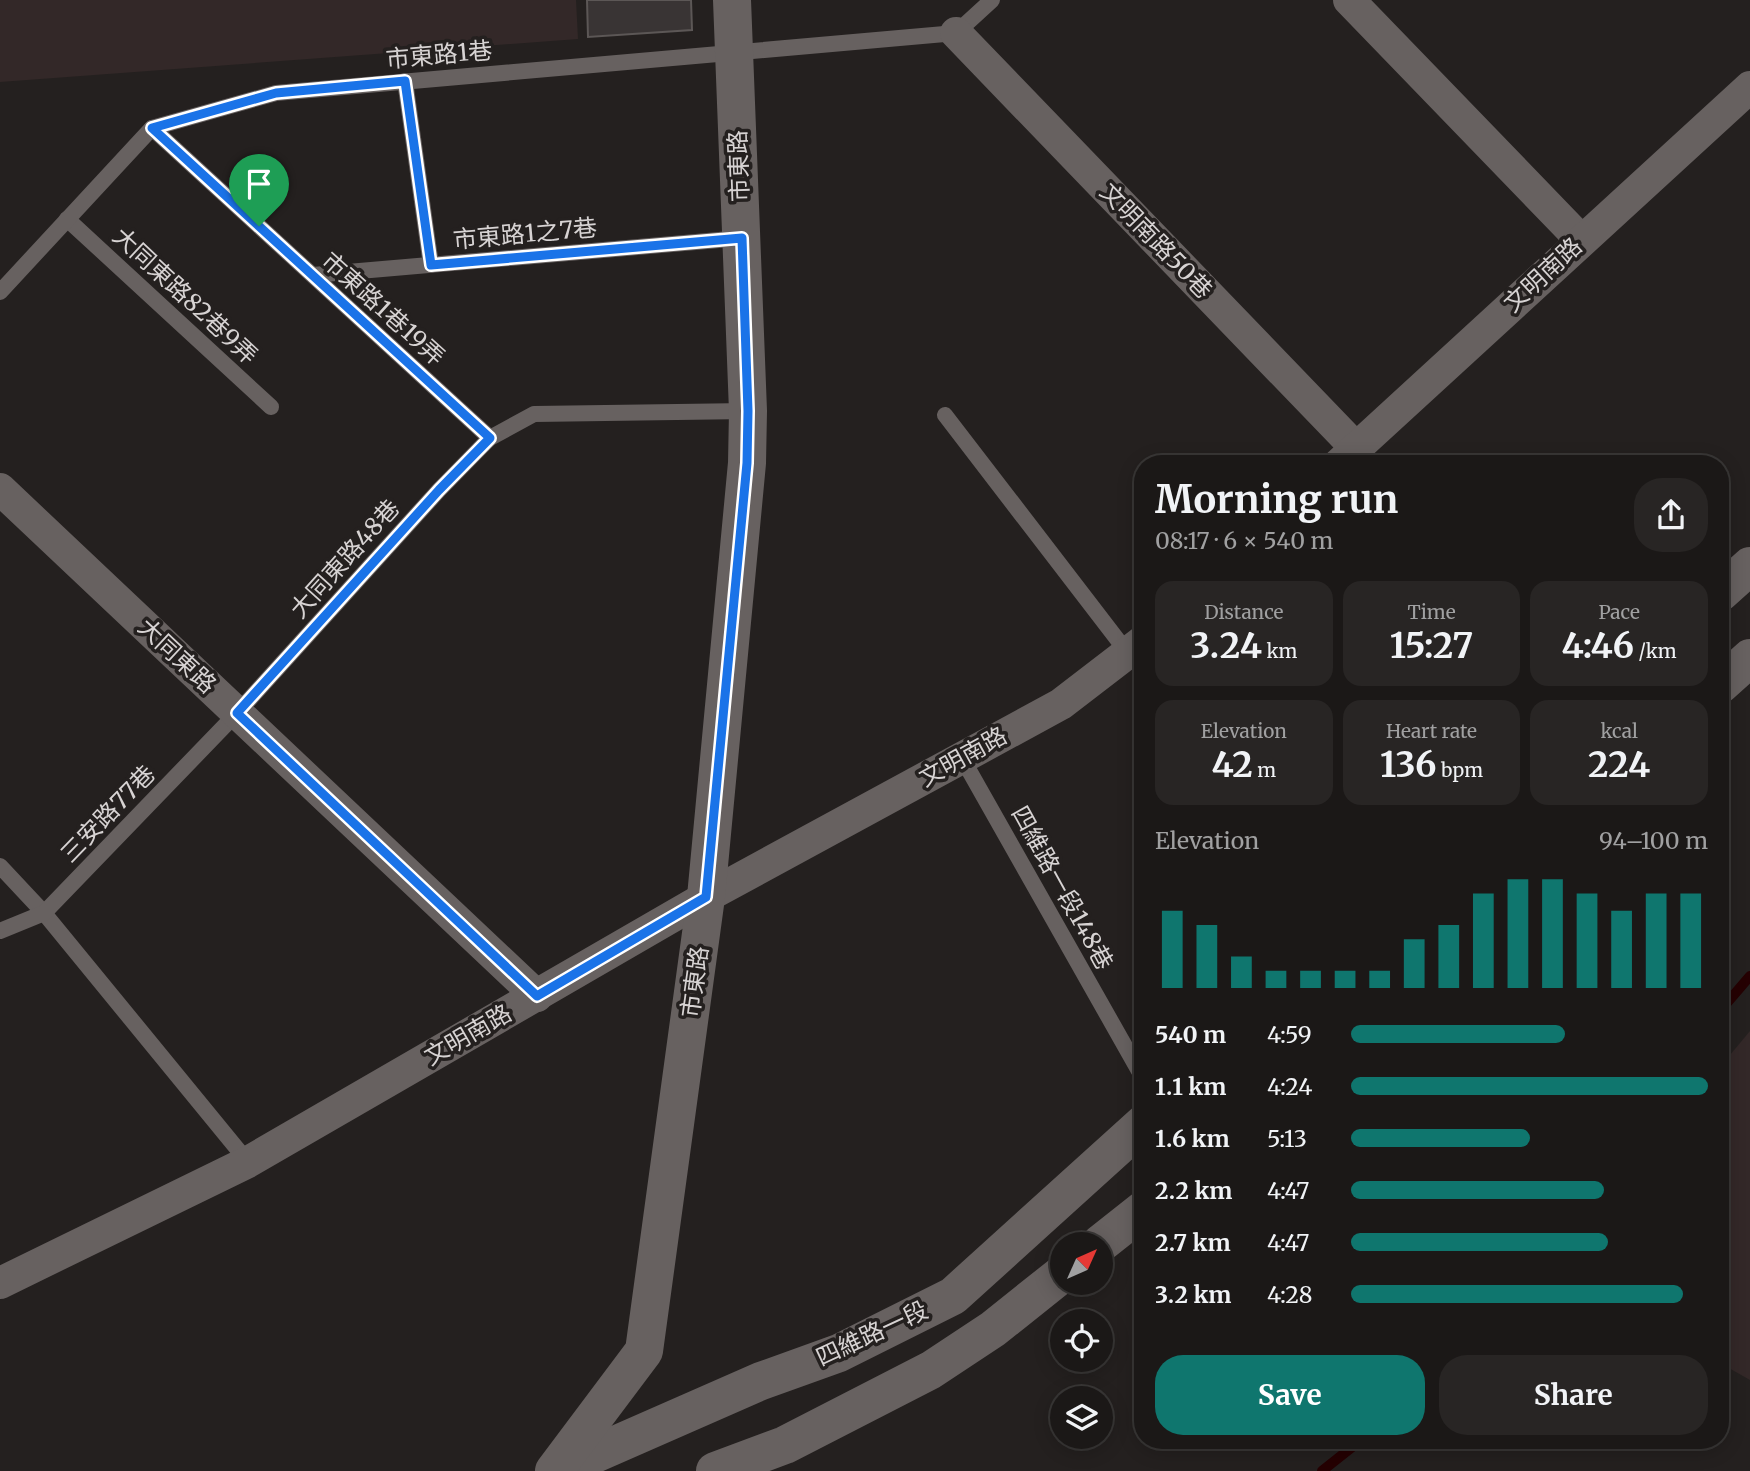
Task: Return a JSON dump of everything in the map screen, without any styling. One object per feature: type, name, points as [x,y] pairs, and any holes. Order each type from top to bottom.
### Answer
[{"type":"main road","name":"市東路","points":[[555,1471],[644,1351],[706,897],[747,463],[748,411],[732,0]]},
{"type":"main road","points":[[1729,585],[1750,566]]},
{"type":"main road","points":[[1729,677],[1750,658]]},
{"type":"main road","name":"四維路一段","points":[[555,1471],[761,1381],[839,1353],[953,1296],[1134,1132]]},
{"type":"main road","points":[[1113,1234],[1134,1217]]},
{"type":"main road","points":[[715,1471],[785,1445],[931,1370],[993,1329],[1050,1284]]},
{"type":"street","points":[[1349,0],[1581,240]]},
{"type":"street","name":"文明南路50巷","points":[[957,33],[1346,455]]},
{"type":"street","name":"文明南路","points":[[1348,455],[1750,87]]},
{"type":"street","name":"大同東路","points":[[0,489],[537,996]]},
{"type":"street","name":"文明南路","points":[[0,1283],[248,1162],[706,897],[1061,704],[1134,648]]},
{"type":"lane","points":[[957,33],[992,0]]},
{"type":"lane","name":"市東路1巷","points":[[152,128],[276,93],[957,33]]},
{"type":"lane","points":[[405,81],[431,265]]},
{"type":"lane","points":[[3,284],[152,128]]},
{"type":"lane","name":"市東路1巷19弄","points":[[152,128],[490,438]]},
{"type":"lane","name":"大同東路82巷9弄","points":[[67,219],[271,407]]},
{"type":"lane","name":"市東路1之7巷","points":[[313,275],[742,238]]},
{"type":"lane","name":"大同東路48巷","points":[[237,713],[439,490],[490,438],[534,414],[748,411]]},
{"type":"lane","points":[[946,415],[1134,646]]},
{"type":"lane","name":"三安路77巷","points":[[0,931],[44,913],[237,713]]},
{"type":"lane","name":"四維路一段148巷","points":[[962,758],[1134,1062]]},
{"type":"lane","points":[[0,866],[44,913],[248,1162]]},
{"type":"shaded area","points":[[0,0],[576,0],[578,39],[0,82]]},
{"type":"shaded area","points":[[1750,1031],[1750,1380],[1729,1368],[1729,1056]]},
{"type":"building","points":[[587,0],[691,0],[692,30],[588,37]]},
{"type":"waterway","points":[[1729,1000],[1750,976]]},
{"type":"waterway","points":[[1322,1471],[1350,1449]]},
{"type":"route","points":[[405,81],[431,265],[742,238],[748,411],[747,463],[706,897],[537,996],[237,713],[439,490],[490,438],[259,226],[152,128],[276,93],[405,81]]}]
